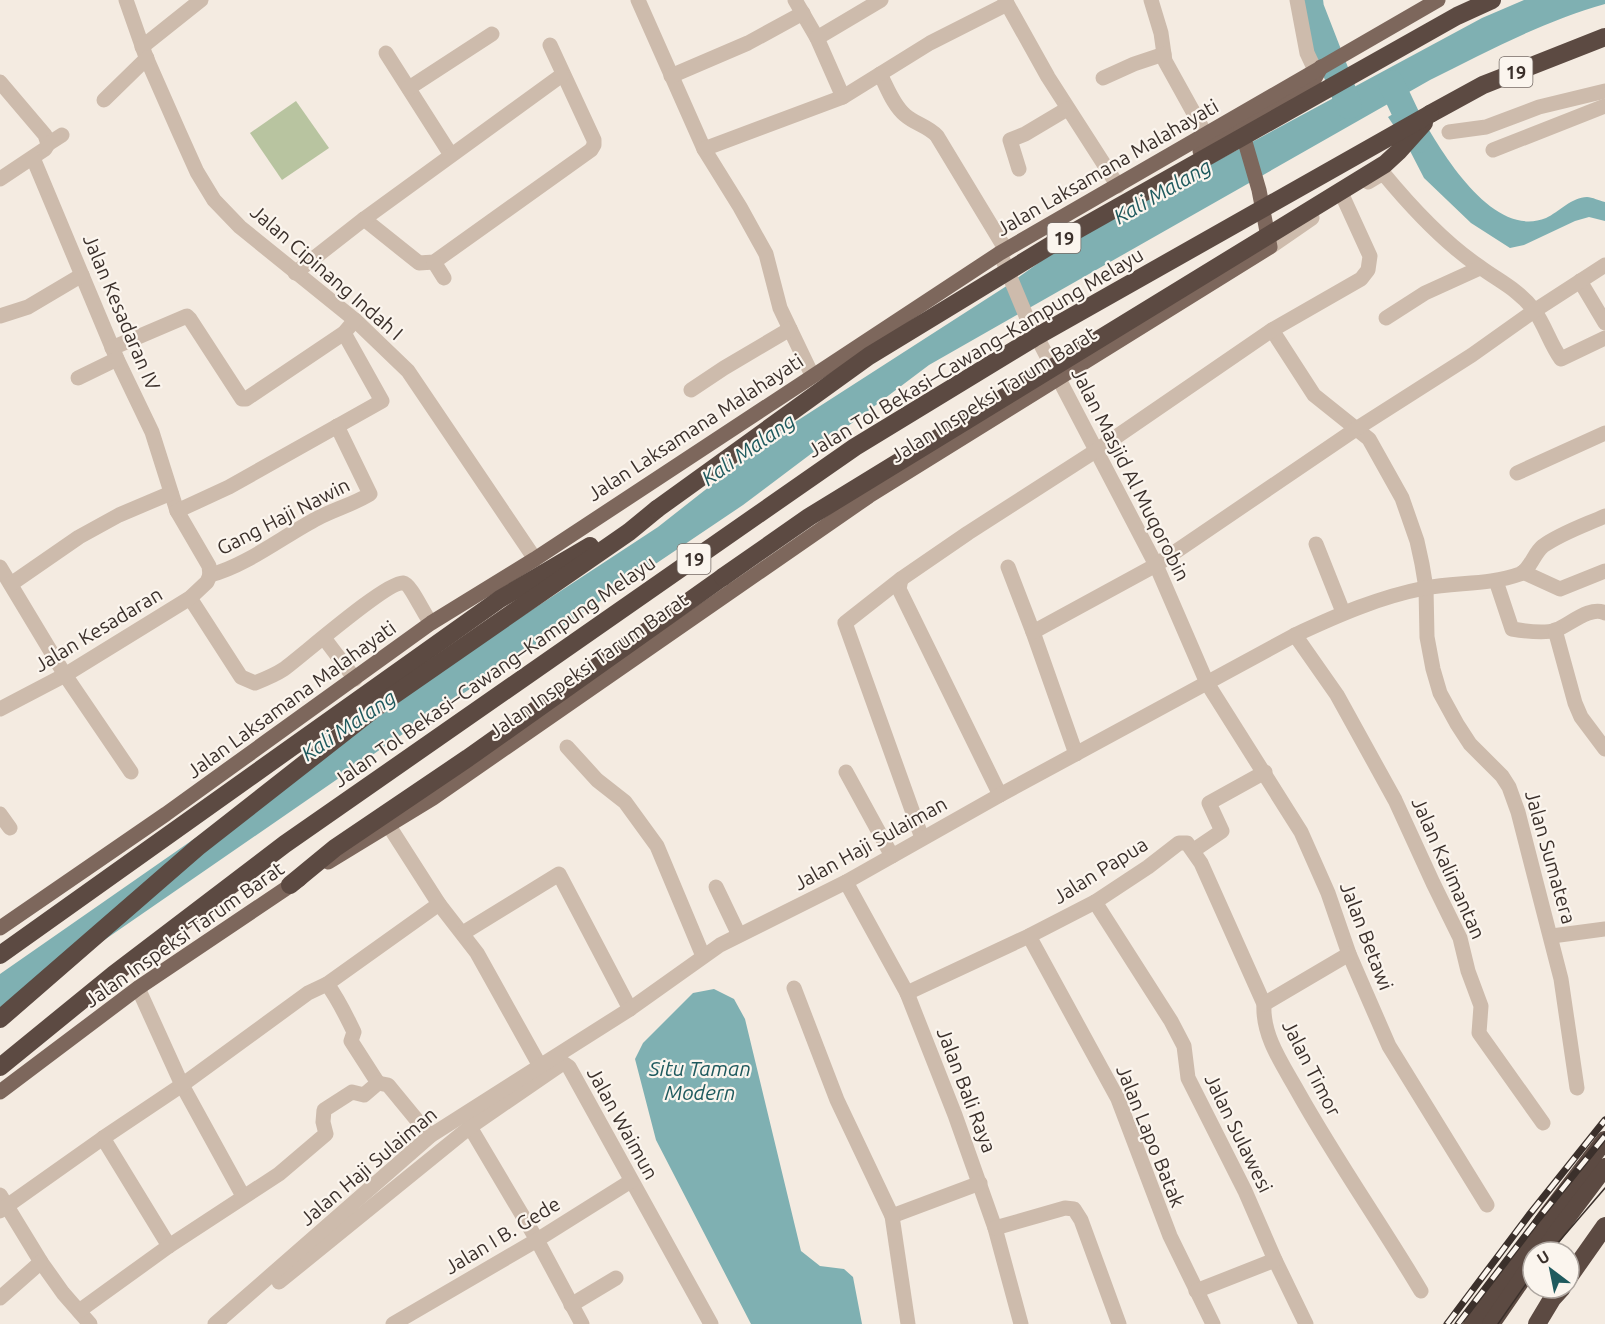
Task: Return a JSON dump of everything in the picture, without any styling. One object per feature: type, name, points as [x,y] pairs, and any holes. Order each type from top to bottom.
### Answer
[{"type":"highway","name":"Jalan Tol Bekasi–Cawang–Kampung Melayu","points":[[0,1019],[198,847],[378,706],[629,532],[657,509],[869,356],[1056,242],[1457,16],[1492,0]]},
{"type":"highway","name":"Jalan Tol Bekasi–Cawang–Kampung Melayu","points":[[0,1067],[113,975],[285,844],[855,447],[1034,338],[1483,85],[1605,37]]},
{"type":"highway","points":[[290,885],[335,848],[468,758],[809,517],[1384,164],[1406,144],[1430,114]]},
{"type":"highway","points":[[0,956],[500,599],[627,524],[657,509]]},
{"type":"highway","points":[[1472,1324],[1509,1268],[1605,1140]]},
{"type":"highway","points":[[1550,1240],[1605,1167]]},
{"type":"highway","points":[[1581,1261],[1605,1226]]},
{"type":"highway","points":[[1581,1266],[1605,1240]]},
{"type":"highway","points":[[1491,1324],[1521,1280]]},
{"type":"highway","points":[[1537,1324],[1554,1300]]},
{"type":"main road","name":"Jalan Laksamana Malahayati","points":[[0,928],[166,814],[431,623],[535,559],[1003,251],[1438,0]]},
{"type":"main road","points":[[1125,182],[1154,176],[1242,130],[1311,85],[1320,67]]},
{"type":"main road","points":[[1242,130],[1259,190],[1270,247]]},
{"type":"main road","name":"Jalan Inspeksi Tarum Barat","points":[[0,1092],[138,988],[290,885],[433,798],[869,496],[1270,247]]},
{"type":"street","name":"Jalan Cipinang Indah I","points":[[126,0],[144,53],[197,172],[214,200],[240,227],[355,320],[408,371],[535,559]]},
{"type":"street","points":[[104,100],[144,53],[201,0]]},
{"type":"street","points":[[638,0],[704,149],[766,254],[780,308],[812,375]]},
{"type":"street","points":[[817,38],[881,0]]},
{"type":"street","points":[[1151,0],[1161,33],[1165,61],[1206,135]]},
{"type":"street","points":[[1297,0],[1307,53],[1320,67]]},
{"type":"street","points":[[704,149],[843,97],[930,43],[1006,2],[1067,109],[1125,182]]},
{"type":"street","points":[[671,76],[748,43],[799,7],[817,38],[843,97]]},
{"type":"street","points":[[409,88],[492,34]]},
{"type":"street","points":[[364,219],[419,263],[434,262],[591,150],[594,140],[550,45]]},
{"type":"street","points":[[387,53],[452,155]]},
{"type":"street","points":[[1103,78],[1164,54]]},
{"type":"street","name":"Jalan Masjid Al Muqorobin","points":[[880,74],[892,98],[905,115],[931,129],[938,136],[1003,251],[1009,278],[1027,318],[1156,565],[1208,683]]},
{"type":"street","points":[[295,273],[364,219],[562,75]]},
{"type":"street","points":[[0,82],[45,135],[48,144]]},
{"type":"street","points":[[1449,132],[1486,127],[1539,107],[1605,91]]},
{"type":"street","points":[[1493,150],[1605,106]]},
{"type":"street","points":[[1019,169],[1010,140],[1025,134],[1067,109]]},
{"type":"street","points":[[0,179],[33,158],[62,135]]},
{"type":"street","name":"Jalan Kesadaran IV","points":[[33,158],[115,354],[152,432],[177,511],[209,566],[210,575]]},
{"type":"street","points":[[1270,247],[1343,197],[1383,173],[1429,224],[1480,268],[1503,280],[1534,310],[1561,359],[1605,338]]},
{"type":"street","points":[[922,838],[844,623],[901,579],[968,533],[1096,450],[1272,330],[1361,279],[1368,270],[1370,256],[1343,197]]},
{"type":"street","points":[[434,262],[444,278]]},
{"type":"street","points":[[1034,632],[1156,565],[1356,429],[1472,355],[1534,310],[1605,265]]},
{"type":"street","points":[[1386,318],[1425,293],[1480,268]]},
{"type":"street","points":[[0,316],[27,307],[82,275]]},
{"type":"street","points":[[1580,281],[1600,306],[1605,322]]},
{"type":"street","points":[[78,378],[115,354],[187,316],[242,399],[246,399],[344,333],[355,320]]},
{"type":"street","points":[[691,390],[790,329]]},
{"type":"street","name":"Jalan Sumatera","points":[[1272,330],[1314,395],[1369,440],[1402,498],[1417,541],[1426,588],[1427,637],[1440,693],[1456,724],[1470,744],[1502,776],[1509,787],[1518,812],[1552,936],[1568,1016],[1577,1088]]},
{"type":"street","points":[[177,511],[229,487],[382,401],[344,333]]},
{"type":"street","name":"Gang Haji Nawin","points":[[210,575],[219,573],[318,518],[370,494],[337,426]]},
{"type":"street","points":[[1517,473],[1605,433]]},
{"type":"street","points":[[11,584],[79,537],[119,515],[171,493]]},
{"type":"street","points":[[1605,516],[1541,548],[1523,572],[1560,589],[1605,570]]},
{"type":"street","points":[[1316,544],[1343,612]]},
{"type":"street","points":[[0,567],[65,675],[131,772]]},
{"type":"street","points":[[1008,567],[1034,632],[1076,754]]},
{"type":"street","name":"Jalan Haji Sulaiman","points":[[215,1324],[430,1136],[630,1009],[703,956],[738,935],[846,882],[1000,795],[1296,635],[1343,612],[1384,598],[1426,588],[1496,581],[1523,572]]},
{"type":"street","name":"Jalan Kesadaran","points":[[0,709],[65,675],[190,598],[207,582],[210,575]]},
{"type":"street","points":[[901,579],[899,589],[1000,795]]},
{"type":"street","points":[[1496,581],[1512,629],[1555,630],[1570,620],[1597,610],[1605,613]]},
{"type":"street","points":[[190,598],[241,677],[255,683],[282,670],[366,603],[396,584],[403,583],[409,586],[421,610],[431,623]]},
{"type":"street","points":[[1555,630],[1575,704],[1581,717],[1605,749]]},
{"type":"street","name":"Jalan Kalimantan","points":[[1296,635],[1337,695],[1395,800],[1460,938],[1468,971],[1481,1006],[1479,1033],[1543,1123]]},
{"type":"street","points":[[324,638],[355,679]]},
{"type":"street","name":"Jalan Betawi","points":[[1208,683],[1301,832],[1328,893],[1349,954],[1389,1046],[1487,1205]]},
{"type":"street","points":[[567,747],[597,780],[625,801],[657,846],[703,956]]},
{"type":"street","points":[[846,771],[892,856]]},
{"type":"street","points":[[1194,850],[1222,831],[1209,803],[1265,772]]},
{"type":"street","points":[[0,814],[10,828]]},
{"type":"street","points":[[389,826],[439,904],[477,953],[540,1066]]},
{"type":"street","name":"Jalan Papua","points":[[907,993],[1029,936],[1095,902],[1148,867],[1179,843],[1187,843],[1194,850]]},
{"type":"street","name":"Jalan Timor","points":[[1194,850],[1264,1004],[1265,1025],[1276,1052],[1322,1136],[1421,1291]]},
{"type":"street","points":[[463,933],[559,874],[630,1009]]},
{"type":"street","name":"Jalan Bali Raya","points":[[846,882],[907,993],[980,1183],[995,1228],[1021,1324]]},
{"type":"street","points":[[716,887],[738,935]]},
{"type":"street","name":"Jalan Sulawesi","points":[[1095,902],[1180,1038],[1184,1047],[1188,1078],[1245,1191],[1306,1324]]},
{"type":"street","points":[[90,1324],[41,1262],[2,1204],[182,1086],[308,993],[327,984],[439,904]]},
{"type":"street","points":[[1552,936],[1605,929]]},
{"type":"street","name":"Jalan Lapo Batak","points":[[1029,936],[1118,1099],[1156,1203],[1213,1324]]},
{"type":"street","points":[[1264,1004],[1349,954]]},
{"type":"street","points":[[327,984],[343,1006],[344,1014],[354,1032],[351,1041],[378,1083],[388,1085],[430,1136]]},
{"type":"street","points":[[138,988],[182,1086],[243,1196]]},
{"type":"street","points":[[794,988],[837,1100],[892,1216],[908,1324]]},
{"type":"street","name":"Jalan Waimun","points":[[229,1324],[370,1206],[470,1127],[565,1063],[711,1324]]},
{"type":"street","points":[[79,1311],[169,1246],[279,1174],[326,1134],[324,1110],[352,1092],[364,1095],[378,1083]]},
{"type":"street","points":[[470,1127],[537,1240],[582,1324]]},
{"type":"street","points":[[103,1138],[169,1246]]},
{"type":"street","name":"Jalan I B. Gede","points":[[393,1324],[537,1240],[632,1181]]},
{"type":"street","points":[[892,1216],[980,1183]]},
{"type":"street","points":[[995,1228],[1074,1209],[1081,1220],[1119,1324]]},
{"type":"street","points":[[1196,1291],[1275,1260]]},
{"type":"street","points":[[0,1298],[41,1262]]},
{"type":"street","points":[[572,1305],[616,1278]]},
{"type":"green space","points":[[296,101],[329,148],[282,180],[250,133]]},
{"type":"water","name":"Kali Malang","points":[[1524,0],[1605,0],[1605,4],[1538,28],[1430,80],[929,365],[743,505],[394,740],[0,1012],[0,974],[375,713],[658,527],[775,435],[1005,287],[1072,239],[1482,18]]},
{"type":"water","points":[[1413,102],[1435,140],[1466,183],[1485,202],[1504,215],[1525,221],[1546,218],[1571,202],[1587,197],[1605,202],[1605,221],[1589,217],[1575,221],[1524,245],[1510,248],[1471,223],[1424,178],[1408,147],[1388,117]]},
{"type":"water","name":"Situ Taman Modern","points":[[714,989],[734,999],[745,1019],[801,1251],[820,1266],[844,1269],[853,1277],[862,1324],[751,1324],[656,1140],[635,1059],[643,1043],[693,993]]},
{"type":"waterway","points":[[1310,0],[1311,8],[1349,106]]},
{"type":"waterway","points":[[1391,83],[1418,140]]},
{"type":"tram line","points":[[1560,1240],[1605,1188]]},
{"type":"tram line","points":[[1498,1324],[1521,1291]]},
{"type":"railway","points":[[1447,1324],[1529,1215],[1605,1120]]},
{"type":"railway","points":[[1458,1324],[1605,1136]]}]
